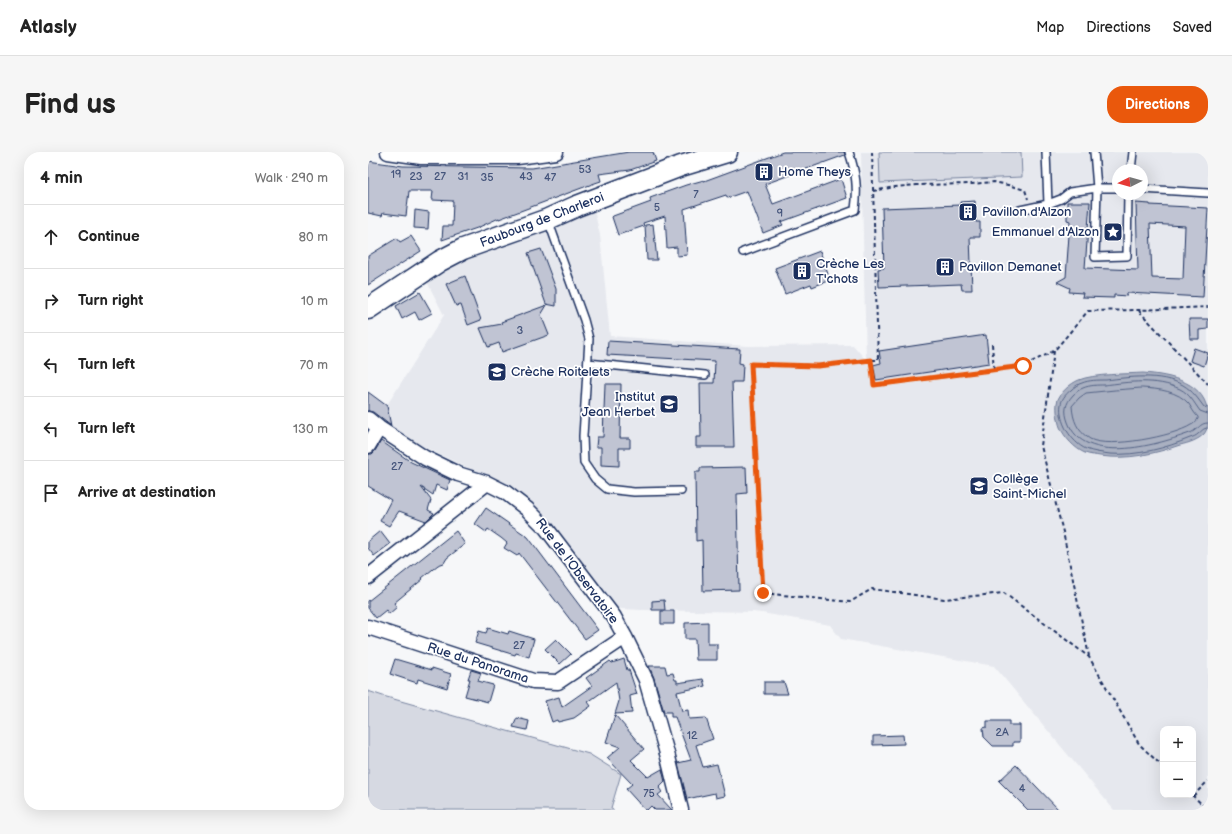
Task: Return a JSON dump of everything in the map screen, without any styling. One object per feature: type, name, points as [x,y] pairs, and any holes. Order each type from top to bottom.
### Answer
[{"type":"main road","name":"Faubourg de Charleroi","points":[[368,309],[440,261],[462,249],[548,219],[672,162],[718,153]]},
{"type":"street","points":[[388,152],[421,157],[517,157],[556,152]]},
{"type":"street","name":"Rue de l'Observatoire","points":[[368,419],[379,428],[425,458],[458,474],[505,492],[527,509],[546,528],[614,617],[646,680],[668,757],[681,810]]},
{"type":"street","points":[[368,446],[379,428]]},
{"type":"street","points":[[368,577],[487,484]]},
{"type":"street","name":"Rue du Panorama","points":[[368,627],[533,681],[558,682],[625,637]]},
{"type":"lane","points":[[743,252],[856,210],[856,172],[849,152]]},
{"type":"lane","points":[[1046,152],[1048,204]]},
{"type":"lane","points":[[1094,152],[1097,188],[1094,257],[1126,256],[1128,200]]},
{"type":"lane","points":[[1132,164],[1133,152]]},
{"type":"lane","points":[[1020,210],[1048,204],[1061,199],[1070,192],[1097,188],[1112,188]]},
{"type":"lane","points":[[1148,189],[1208,194]]},
{"type":"lane","points":[[548,219],[584,320],[589,339],[584,463],[595,479],[607,489],[634,492],[681,491]]},
{"type":"lane","points":[[588,363],[706,375]]},
{"type":"path","points":[[872,152],[878,360],[818,366],[751,364],[763,593],[850,602],[872,589],[944,599],[1004,593],[1089,657]]},
{"type":"path","points":[[873,191],[917,185],[994,182],[1025,190],[1031,207]]},
{"type":"path","points":[[871,360],[874,385],[1023,366],[1054,351],[1088,311],[1208,307]]},
{"type":"path","points":[[1139,310],[1208,384]]},
{"type":"path","points":[[992,344],[994,370]]},
{"type":"path","points":[[1054,351],[1041,446],[1063,532],[1089,657],[1139,744],[1160,764]]},
{"type":"path","points":[[1204,380],[1208,381]]},
{"type":"path","points":[[1196,792],[1208,781]]},
{"type":"path","points":[[1196,798],[1208,810]]},
{"type":"shaded area","name":"Collège Saint-Michel","points":[[861,152],[1208,152],[1208,810],[1114,810],[994,666],[841,639],[830,625],[762,613],[606,608],[510,488],[386,429],[380,416],[444,315],[425,278],[548,219],[592,201],[600,235],[610,336],[747,346],[853,345],[866,360]],"holes":[[[587,330],[595,364],[585,435]]]},
{"type":"shaded area","points":[[879,152],[1021,152],[1022,177],[880,183]]},
{"type":"shaded area","points":[[368,691],[589,754],[621,774],[611,808],[614,810],[368,810]]},
{"type":"water","points":[[1143,373],[1165,376],[1186,383],[1195,388],[1202,396],[1206,405],[1208,424],[1204,434],[1196,440],[1187,443],[1160,451],[1130,457],[1100,456],[1085,453],[1077,449],[1064,435],[1058,419],[1058,400],[1065,389],[1076,381],[1085,378]]},
{"type":"building","points":[[629,152],[653,152],[656,161],[630,170],[599,174],[601,181],[442,240],[443,226],[452,226],[453,201],[432,200],[433,191],[409,191],[406,216],[383,213],[382,216],[368,213],[368,161],[403,166],[532,168]]},
{"type":"building","points":[[783,152],[844,152],[845,155],[765,184],[773,204],[841,179],[847,198],[781,222],[783,225],[763,233],[747,191],[727,198],[726,195],[684,209],[687,255],[677,256],[677,247],[667,248],[665,216],[643,223],[644,226],[618,235],[612,217],[613,216],[651,202],[650,198],[686,185],[704,181]]},
{"type":"building","points":[[975,201],[976,222],[980,222],[980,237],[970,237],[972,290],[962,290],[961,284],[879,287],[878,269],[884,268],[882,208],[960,205],[960,202]]},
{"type":"building","points":[[1067,202],[1090,202],[1085,268],[1138,270],[1136,203],[1208,208],[1203,297],[1127,293],[1127,296],[1114,295],[1114,298],[1082,297],[1083,293],[1069,292],[1070,288],[1057,282],[1066,277],[1070,221],[1067,220]],"holes":[[[1150,224],[1185,226],[1183,279],[1152,278]]]},
{"type":"building","points":[[415,210],[429,212],[428,229],[414,228]]},
{"type":"building","points":[[653,224],[657,260],[647,260],[645,225]]},
{"type":"building","points":[[411,236],[421,251],[368,285],[368,256],[397,238],[400,242]]},
{"type":"building","points":[[541,249],[556,289],[556,306],[546,304],[528,253]]},
{"type":"building","name":"Crèche Les T'chots","points":[[820,251],[830,280],[812,287],[811,284],[785,294],[775,268]]},
{"type":"building","points":[[465,276],[481,320],[468,325],[461,305],[456,306],[446,284]]},
{"type":"building","points":[[420,292],[432,313],[419,320],[415,312],[402,319],[396,306]]},
{"type":"building","points":[[547,305],[541,315],[549,335],[502,352],[499,343],[488,347],[480,328],[502,324],[501,322]]},
{"type":"building","points":[[1189,319],[1208,319],[1208,329],[1199,330],[1199,339],[1190,339]]},
{"type":"building","points":[[986,335],[989,363],[876,380],[873,365],[881,363],[879,351]]},
{"type":"building","points":[[608,341],[740,349],[739,363],[743,364],[742,382],[732,382],[734,447],[696,447],[696,437],[701,437],[700,383],[714,383],[715,361],[607,355]]},
{"type":"building","points":[[1194,348],[1208,353],[1204,366],[1190,361]]},
{"type":"building","points":[[605,384],[621,384],[620,438],[630,438],[630,448],[619,448],[619,466],[601,465],[601,447],[596,447],[597,437],[603,437]]},
{"type":"building","points":[[368,392],[387,406],[391,426],[373,412],[368,411]]},
{"type":"building","points":[[381,441],[411,462],[450,480],[447,490],[436,485],[433,495],[421,487],[431,500],[428,510],[434,513],[426,521],[399,511],[389,526],[380,521],[391,500],[368,486],[368,454],[372,454],[375,451]]},
{"type":"building","points":[[746,467],[747,493],[737,494],[739,590],[703,591],[702,540],[696,541],[695,472],[700,472],[700,468]]},
{"type":"building","points":[[486,508],[528,537],[598,630],[585,639],[519,553],[517,556],[504,548],[507,543],[501,538],[488,529],[486,532],[475,524]]},
{"type":"building","points":[[380,531],[390,544],[374,556],[368,548],[368,541]]},
{"type":"building","points":[[456,531],[465,544],[447,558],[444,563],[438,565],[422,578],[423,579],[394,603],[397,607],[389,614],[386,610],[376,618],[368,608],[368,601]]},
{"type":"building","points":[[664,600],[665,610],[652,610],[652,601]]},
{"type":"building","points":[[661,611],[674,611],[674,624],[661,624]]},
{"type":"building","points":[[708,622],[708,644],[717,644],[717,660],[696,660],[695,639],[685,639],[685,623]]},
{"type":"building","points":[[488,628],[508,634],[509,631],[534,639],[529,657],[516,653],[515,655],[475,643],[479,631],[486,633]]},
{"type":"building","points":[[556,639],[571,654],[560,664],[545,649]]},
{"type":"building","points":[[395,659],[451,674],[447,688],[418,679],[417,683],[390,674]]},
{"type":"building","points":[[624,659],[637,694],[630,696],[632,713],[615,714],[619,701],[616,682],[588,702],[591,706],[574,718],[552,722],[545,701],[559,697],[562,707],[592,686],[586,678],[610,661],[612,663]]},
{"type":"building","points":[[649,666],[665,666],[667,674],[673,673],[677,683],[703,679],[705,686],[677,692],[682,711],[688,710],[689,719],[706,718],[713,739],[696,745],[703,767],[717,764],[725,796],[716,798],[715,793],[687,799],[678,763],[691,760],[675,717],[671,717],[671,712],[664,712]]},
{"type":"building","points":[[471,670],[481,673],[478,681],[493,685],[488,702],[465,696]]},
{"type":"building","points":[[764,682],[784,682],[788,694],[764,694]]},
{"type":"building","points":[[615,715],[644,749],[631,760],[648,777],[662,769],[665,782],[659,788],[662,792],[658,795],[672,810],[655,810],[651,806],[645,810],[626,789],[632,784],[607,758],[620,747],[606,742]]},
{"type":"building","points":[[517,718],[529,721],[527,730],[513,727]]},
{"type":"building","points":[[987,721],[1009,721],[1009,725],[1020,725],[1020,742],[1013,742],[1013,746],[993,746],[984,737],[983,728],[987,727]]},
{"type":"building","points":[[903,735],[904,744],[873,745],[873,736]]},
{"type":"building","points":[[1016,765],[1059,810],[1028,810],[999,781]]},
{"type":"place","name":"Home Theys","points":[[764,172]]},
{"type":"place","name":"Pavillon d'Alzon","points":[[968,212]]},
{"type":"place","name":"Emmanuel d'Alzon","points":[[1113,232]]},
{"type":"place","name":"Pavillon Demanet","points":[[945,267]]},
{"type":"place","name":"Crèche Les T'chots","points":[[802,271]]},
{"type":"place","name":"Crèche Roitelets","points":[[497,372]]},
{"type":"place","name":"Institut Jean Herbet","points":[[669,404]]},
{"type":"place","name":"Collège Saint-Michel","points":[[979,486]]},
{"type":"route","points":[[763,593],[751,364],[818,366],[871,360],[874,385],[1023,366]]}]
